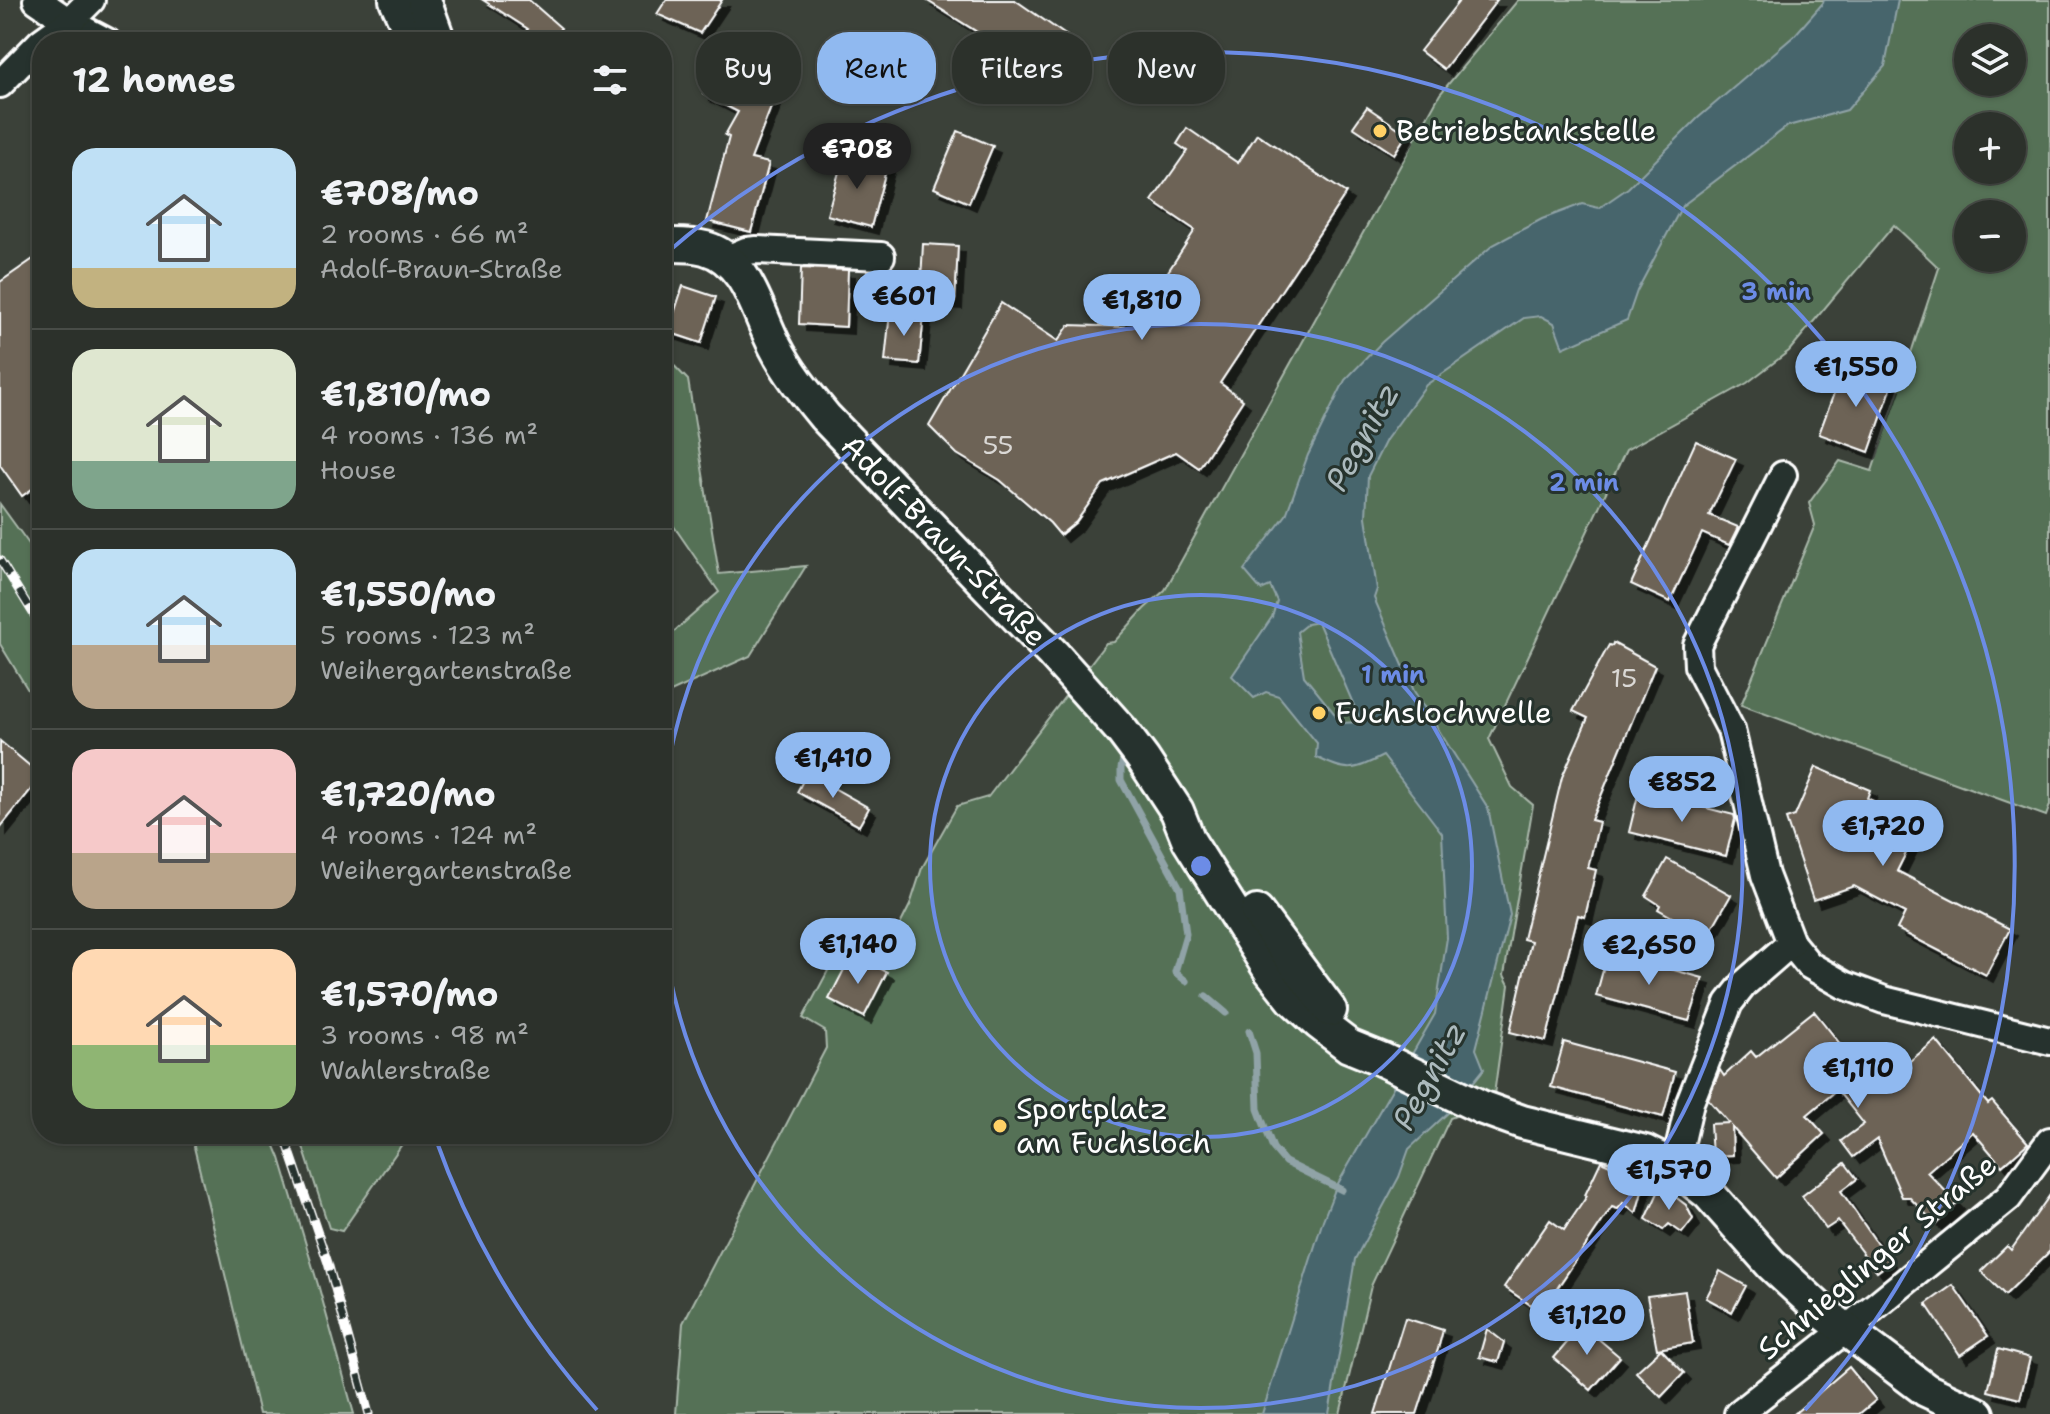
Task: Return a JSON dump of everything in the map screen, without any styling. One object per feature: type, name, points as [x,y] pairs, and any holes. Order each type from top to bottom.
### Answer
[{"type":"main road","points":[[396,0],[410,32]]},
{"type":"main road","points":[[424,0],[435,32]]},
{"type":"main road","points":[[672,245],[708,248],[727,259]]},
{"type":"main road","name":"Adolf-Braun-Straße","points":[[727,259],[744,278],[783,361],[825,417],[1088,690],[1143,759],[1177,811],[1199,831],[1326,1005],[1381,1059],[1465,1100],[1522,1122],[1645,1152],[1675,1167],[1708,1193],[1793,1285],[1845,1329],[1926,1390],[1978,1414]]},
{"type":"street","points":[[37,0],[88,32]]},
{"type":"street","points":[[55,32],[91,0]]},
{"type":"street","points":[[0,84],[32,51]]},
{"type":"street","points":[[727,259],[757,250],[881,256]]},
{"type":"street","points":[[1783,475],[1697,645],[1698,666],[1731,730],[1765,875],[1791,943],[1809,965],[1844,985],[1884,1000],[2050,1041]]},
{"type":"street","points":[[1675,1167],[1690,1102],[1729,1003],[1744,984],[1791,943]]},
{"type":"street","name":"Schnieglinger Straße","points":[[1740,1413],[2008,1198],[2050,1141]]},
{"type":"green space","points":[[1518,0],[2050,0],[2050,805],[2046,816],[1741,705],[1815,525],[1809,503],[1840,461],[1872,471],[1939,268],[1894,225],[1789,351],[1747,383],[1626,450],[1489,739],[1512,787],[1533,805],[1504,975],[1509,985],[1493,1102],[1450,1118],[1371,1286],[1340,1414],[676,1414],[683,1323],[826,1048],[825,1031],[803,1018],[850,929],[879,938],[895,935],[910,905],[922,868],[957,806],[988,797],[1106,643],[1114,642],[1165,590],[1440,94]]},
{"type":"green space","points":[[672,363],[688,380],[719,574],[806,566],[750,656],[672,691],[672,633],[719,592],[672,524]]},
{"type":"green space","points":[[0,504],[32,548],[32,697],[0,644]]},
{"type":"green space","points":[[194,1144],[274,1144],[354,1414],[259,1414]]},
{"type":"green space","points":[[302,1144],[402,1144],[342,1231],[329,1228]]},
{"type":"water","name":"Pegnitz","points":[[1824,0],[1898,0],[1885,66],[1847,110],[1788,126],[1682,206],[1637,291],[1627,320],[1563,348],[1554,323],[1541,316],[1524,318],[1426,385],[1386,440],[1368,476],[1366,517],[1377,589],[1374,598],[1414,691],[1488,808],[1510,915],[1476,1049],[1484,1069],[1451,1110],[1409,1149],[1399,1177],[1355,1259],[1329,1414],[1262,1414],[1336,1187],[1435,1014],[1447,938],[1442,833],[1383,756],[1350,768],[1335,766],[1316,757],[1317,743],[1279,696],[1266,692],[1254,698],[1232,676],[1272,617],[1277,601],[1270,586],[1261,590],[1244,570],[1286,515],[1308,455],[1345,380],[1382,342],[1493,245],[1542,219],[1582,204],[1599,208],[1628,188],[1698,118],[1794,36]],"holes":[[[1318,622],[1359,722],[1342,723],[1304,676],[1297,632],[1307,624]]]},
{"type":"building","points":[[483,0],[529,0],[561,28],[557,32],[525,32],[528,29]]},
{"type":"building","points":[[666,0],[722,0],[701,32],[657,14]]},
{"type":"building","points":[[926,0],[1015,0],[1061,32],[977,32]]},
{"type":"building","points":[[1460,0],[1497,0],[1444,69],[1420,51]]},
{"type":"building","points":[[722,104],[772,104],[751,159],[769,163],[751,232],[707,221],[729,137],[725,135],[738,112]]},
{"type":"building","name":"Betriebstankstelle","points":[[1367,107],[1407,134],[1394,154],[1353,127]]},
{"type":"building","points":[[1187,128],[1238,163],[1257,134],[1346,193],[1220,383],[1243,400],[1199,468],[1176,452],[1103,484],[1076,522],[1060,535],[1000,480],[957,454],[929,426],[1001,303],[1058,341],[1069,325],[1132,327],[1195,230],[1152,201],[1187,151],[1177,144]]},
{"type":"building","points":[[958,131],[993,146],[969,203],[934,188]]},
{"type":"building","points":[[844,154],[887,166],[871,227],[827,215]]},
{"type":"building","points":[[923,244],[958,246],[955,302],[920,300]]},
{"type":"building","points":[[32,260],[32,489],[22,496],[0,465],[0,282]]},
{"type":"building","points":[[801,268],[848,270],[846,327],[799,324]]},
{"type":"building","points":[[683,286],[716,297],[701,343],[672,333],[672,320]]},
{"type":"building","points":[[890,312],[924,315],[919,364],[885,361]]},
{"type":"building","points":[[1844,366],[1893,383],[1869,452],[1819,434]]},
{"type":"building","points":[[1696,441],[1736,459],[1709,515],[1738,527],[1729,545],[1702,533],[1670,602],[1631,584]]},
{"type":"building","points":[[1613,643],[1655,666],[1591,820],[1599,822],[1588,868],[1596,870],[1585,917],[1578,915],[1546,1041],[1510,1032],[1531,941],[1523,939],[1562,777],[1588,718],[1573,711],[1609,645]]},
{"type":"building","points":[[0,741],[32,768],[32,788],[0,828]]},
{"type":"building","points":[[1816,767],[1870,790],[1867,798],[1920,825],[1897,871],[2010,929],[1986,975],[1897,929],[1905,913],[1854,886],[1813,900],[1786,819],[1795,816]]},
{"type":"building","points":[[807,773],[869,808],[859,826],[797,792]]},
{"type":"building","points":[[1639,791],[1734,815],[1726,856],[1629,832]]},
{"type":"building","points":[[1667,859],[1731,895],[1707,937],[1658,909],[1660,905],[1646,896]]},
{"type":"building","points":[[1608,952],[1703,978],[1689,1021],[1596,996]]},
{"type":"building","points":[[852,954],[887,972],[864,1017],[829,999]]},
{"type":"building","points":[[1814,1011],[1864,1074],[1867,1071],[1879,1086],[1936,1040],[1988,1104],[1992,1101],[2028,1143],[2002,1166],[1973,1132],[1927,1172],[1957,1203],[1936,1224],[1909,1197],[1902,1197],[1877,1139],[1853,1157],[1841,1141],[1864,1124],[1837,1090],[1807,1115],[1824,1134],[1776,1178],[1732,1127],[1733,1155],[1712,1156],[1710,1124],[1729,1123],[1708,1099],[1720,1070],[1724,1076],[1751,1051],[1756,1057]]},
{"type":"building","points":[[1564,1042],[1675,1072],[1663,1117],[1551,1087]]},
{"type":"building","points":[[1601,1161],[1632,1175],[1639,1170],[1647,1174],[1636,1213],[1623,1203],[1618,1209],[1612,1207],[1541,1312],[1504,1287],[1550,1220],[1564,1230],[1587,1196]]},
{"type":"building","points":[[1845,1163],[1857,1179],[1841,1191],[1890,1262],[1877,1272],[1838,1221],[1826,1229],[1802,1196]]},
{"type":"building","points":[[1661,1186],[1686,1205],[1693,1219],[1682,1233],[1669,1224],[1663,1230],[1646,1219]]},
{"type":"building","points":[[2050,1195],[2050,1251],[2005,1295],[1981,1271],[2007,1246],[2011,1250]]},
{"type":"building","points":[[1720,1271],[1746,1286],[1732,1312],[1706,1298]]},
{"type":"building","points":[[1953,1285],[1988,1336],[1960,1355],[1926,1304]]},
{"type":"building","points":[[1685,1291],[1693,1343],[1657,1349],[1647,1296]]},
{"type":"building","points":[[1405,1318],[1443,1330],[1438,1349],[1417,1414],[1375,1414]]},
{"type":"building","points":[[1582,1325],[1620,1357],[1591,1390],[1554,1358]]},
{"type":"building","points":[[1487,1329],[1504,1342],[1498,1362],[1479,1357]]},
{"type":"building","points":[[1661,1349],[1684,1373],[1661,1397],[1636,1372]]},
{"type":"building","points":[[1998,1349],[2030,1358],[2020,1399],[1988,1391]]},
{"type":"building","points":[[1849,1367],[1876,1400],[1859,1414],[1794,1414]]},
{"type":"waterway","points":[[1124,756],[1121,780],[1180,888],[1186,934],[1175,972],[1186,981]]},
{"type":"waterway","points":[[1206,996],[1226,1013]]},
{"type":"waterway","points":[[1249,1031],[1256,1053],[1258,1109],[1273,1148],[1285,1162],[1342,1190]]},
{"type":"railway","points":[[0,560],[32,612]]},
{"type":"railway","points":[[287,1144],[328,1263],[369,1414]]},
{"type":"place","name":"Betriebstankstelle","points":[[1380,131]]},
{"type":"place","name":"Fuchslochwelle","points":[[1319,713]]},
{"type":"place","name":"Sportplatz am Fuchsloch","points":[[1000,1126]]}]
